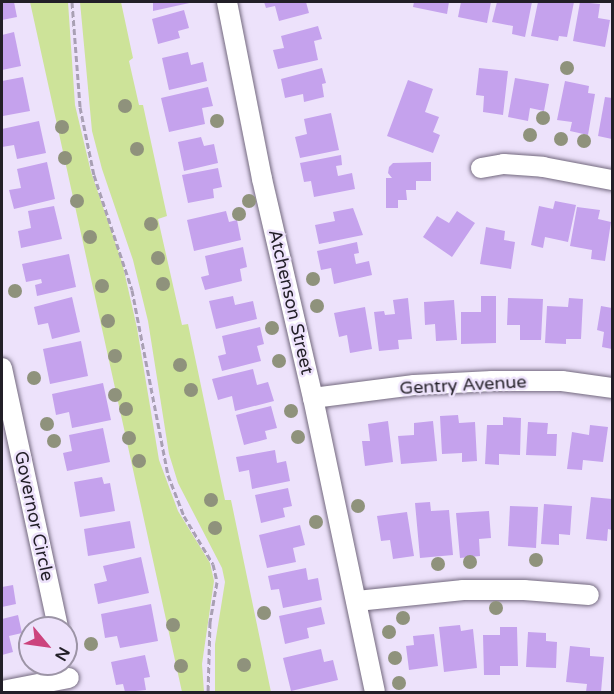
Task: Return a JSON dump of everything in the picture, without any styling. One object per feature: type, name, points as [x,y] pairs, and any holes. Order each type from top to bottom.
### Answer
[{"type":"street","name":"Atchenson Street","points":[[226,2],[262,179],[313,398],[375,693]]},
{"type":"street","points":[[481,168],[504,164],[543,167],[612,180]]},
{"type":"street","name":"Governor Circle","points":[[2,368],[10,448],[55,616]]},
{"type":"street","name":"Gentry Avenue","points":[[313,398],[414,385],[492,381],[562,381],[612,388]]},
{"type":"street","points":[[357,601],[464,590],[524,590],[589,595]]},
{"type":"street","points":[[2,691],[69,678]]},
{"type":"path","points":[[72,2],[80,107],[94,175],[115,232],[134,300],[168,475],[184,516],[213,564],[217,582],[210,622],[208,693]]},
{"type":"green space","points":[[30,2],[68,2],[75,105],[91,172],[122,262],[137,328],[159,460],[178,511],[210,563],[214,581],[202,664],[204,692],[182,692]]},
{"type":"green space","points":[[80,2],[121,2],[133,58],[129,61],[139,105],[143,105],[167,216],[158,219],[182,325],[188,324],[225,500],[231,500],[271,692],[215,692],[215,644],[225,582],[222,568],[178,483],[169,454],[148,321],[133,260],[102,169],[92,131]]},
{"type":"building","points":[[2,2],[14,2],[17,17],[2,20]]},
{"type":"building","points":[[153,2],[194,2],[153,11]]},
{"type":"building","points":[[264,2],[306,2],[309,13],[279,21],[275,6],[266,8]]},
{"type":"building","points":[[414,2],[449,2],[447,14],[413,7]]},
{"type":"building","points":[[461,2],[491,2],[487,23],[458,17]]},
{"type":"building","points":[[497,2],[532,2],[525,37],[512,34],[513,26],[492,22]]},
{"type":"building","points":[[538,2],[574,2],[567,37],[559,36],[558,41],[531,36]]},
{"type":"building","points":[[580,2],[600,4],[598,18],[610,20],[605,47],[573,41]]},
{"type":"building","points":[[184,10],[189,28],[178,31],[180,38],[158,44],[152,19]]},
{"type":"building","points":[[318,26],[322,39],[314,41],[318,60],[278,69],[273,50],[284,48],[281,36]]},
{"type":"building","points":[[14,32],[21,66],[2,70],[2,35]]},
{"type":"building","points":[[188,52],[191,65],[203,62],[207,81],[169,90],[162,58]]},
{"type":"building","points":[[322,68],[326,83],[322,84],[324,97],[304,102],[303,94],[285,98],[281,79]]},
{"type":"building","points":[[479,68],[508,71],[503,115],[483,112],[484,96],[476,95]]},
{"type":"building","points":[[23,77],[30,111],[3,116],[2,81]]},
{"type":"building","points":[[515,78],[549,84],[544,111],[530,108],[528,121],[508,117]]},
{"type":"building","points":[[408,80],[433,89],[425,112],[439,117],[433,132],[440,135],[433,153],[387,136]]},
{"type":"building","points":[[565,81],[589,86],[588,93],[595,94],[588,135],[570,131],[572,122],[557,120]]},
{"type":"building","points":[[208,87],[213,106],[202,108],[205,124],[169,132],[161,98]]},
{"type":"building","points":[[605,97],[612,98],[612,139],[598,136]]},
{"type":"building","points":[[331,113],[339,150],[300,158],[295,137],[307,134],[304,119]]},
{"type":"building","points":[[39,121],[46,153],[17,159],[14,145],[2,147],[2,129]]},
{"type":"building","points":[[201,137],[204,146],[214,144],[218,163],[184,171],[178,142]]},
{"type":"building","points":[[341,155],[342,165],[336,166],[338,176],[352,173],[355,189],[314,197],[311,181],[304,182],[300,163]]},
{"type":"building","points":[[47,162],[55,199],[14,209],[9,190],[21,188],[17,169]]},
{"type":"building","points":[[431,162],[431,181],[416,181],[416,190],[406,190],[407,200],[398,200],[398,208],[386,208],[386,178],[392,178],[388,173],[389,167],[393,163]]},
{"type":"building","points":[[218,168],[222,187],[213,189],[214,198],[188,203],[182,175]]},
{"type":"building","points":[[555,201],[576,205],[568,242],[545,237],[543,248],[531,245],[539,206],[553,209]]},
{"type":"building","points":[[54,206],[62,239],[21,248],[18,231],[31,228],[28,211]]},
{"type":"building","points":[[577,207],[600,210],[598,219],[611,222],[605,261],[591,259],[592,250],[570,246]]},
{"type":"building","points":[[353,208],[363,235],[319,244],[315,225],[335,221],[333,212]]},
{"type":"building","points":[[226,211],[229,222],[237,220],[241,240],[194,251],[187,220]]},
{"type":"building","points":[[457,211],[475,223],[452,257],[423,237],[437,216],[449,223]]},
{"type":"building","points":[[486,227],[505,231],[504,240],[515,242],[511,269],[480,264]]},
{"type":"building","points":[[357,242],[359,253],[354,254],[356,264],[369,261],[372,275],[334,284],[331,268],[321,270],[317,251]]},
{"type":"building","points":[[243,247],[247,267],[240,269],[242,281],[205,290],[201,277],[209,275],[205,256]]},
{"type":"building","points":[[69,254],[76,287],[37,296],[35,285],[42,283],[41,279],[26,282],[22,264]]},
{"type":"building","points":[[233,296],[235,305],[253,301],[257,319],[216,329],[209,301]]},
{"type":"building","points":[[481,296],[496,296],[496,343],[461,344],[461,312],[481,312]]},
{"type":"building","points":[[72,297],[80,332],[52,339],[48,323],[38,325],[34,307]]},
{"type":"building","points":[[408,298],[412,339],[398,340],[399,349],[379,351],[374,312],[384,311],[385,315],[395,314],[393,300]]},
{"type":"building","points":[[508,298],[543,299],[541,340],[520,340],[520,325],[507,325]]},
{"type":"building","points":[[569,298],[583,299],[581,339],[566,339],[566,344],[545,343],[547,306],[568,307]]},
{"type":"building","points":[[454,300],[457,340],[436,341],[435,324],[425,325],[424,302]]},
{"type":"building","points":[[601,306],[612,308],[612,349],[602,347],[604,332],[597,330]]},
{"type":"building","points":[[365,307],[372,349],[350,353],[347,335],[339,337],[334,313]]},
{"type":"building","points":[[260,327],[264,344],[257,346],[261,361],[222,371],[218,356],[226,354],[222,336]]},
{"type":"building","points":[[81,341],[88,376],[50,384],[43,349]]},
{"type":"building","points":[[253,369],[257,385],[268,382],[274,401],[235,411],[232,396],[218,400],[212,379]]},
{"type":"building","points":[[103,383],[111,420],[72,428],[69,412],[56,415],[52,394]]},
{"type":"building","points":[[271,406],[277,428],[265,431],[267,439],[244,445],[236,415]]},
{"type":"building","points":[[458,415],[459,423],[475,422],[477,461],[462,462],[462,453],[442,454],[440,416]]},
{"type":"building","points":[[503,417],[521,418],[520,455],[499,454],[499,465],[485,464],[487,425],[503,425]]},
{"type":"building","points":[[388,421],[393,462],[365,466],[362,441],[370,441],[368,424]]},
{"type":"building","points":[[433,421],[437,461],[401,464],[398,436],[414,435],[414,423]]},
{"type":"building","points":[[528,422],[548,423],[547,434],[557,434],[556,456],[526,455]]},
{"type":"building","points":[[590,425],[608,427],[603,462],[583,460],[582,470],[567,469],[572,432],[589,435]]},
{"type":"building","points":[[103,428],[110,462],[67,471],[63,453],[72,451],[69,435]]},
{"type":"building","points":[[275,450],[277,463],[286,461],[290,481],[252,489],[249,470],[239,472],[236,457]]},
{"type":"building","points":[[102,477],[104,484],[110,483],[115,511],[80,517],[74,482]]},
{"type":"building","points":[[288,488],[292,506],[283,508],[285,517],[261,523],[255,495]]},
{"type":"building","points":[[591,497],[612,499],[612,530],[608,529],[607,541],[586,539]]},
{"type":"building","points":[[430,502],[431,511],[449,510],[453,555],[420,558],[415,503]]},
{"type":"building","points":[[544,504],[572,506],[570,535],[559,534],[559,545],[541,544]]},
{"type":"building","points":[[510,506],[538,507],[536,548],[508,546]]},
{"type":"building","points":[[489,511],[491,538],[479,539],[480,556],[460,558],[456,513]]},
{"type":"building","points":[[407,512],[414,556],[393,559],[390,540],[381,541],[377,516]]},
{"type":"building","points":[[130,521],[135,548],[88,556],[84,529]]},
{"type":"building","points":[[300,525],[305,545],[293,548],[296,562],[267,568],[259,535]]},
{"type":"building","points":[[141,557],[149,593],[98,604],[94,584],[107,581],[103,566]]},
{"type":"building","points":[[306,568],[308,580],[318,578],[322,600],[283,608],[279,589],[271,590],[268,576]]},
{"type":"building","points":[[13,585],[16,604],[2,607],[2,587]]},
{"type":"building","points":[[151,604],[158,641],[120,648],[117,636],[105,638],[101,614]]},
{"type":"building","points":[[321,607],[325,624],[307,628],[309,638],[285,644],[279,616]]},
{"type":"building","points":[[18,616],[18,634],[9,636],[13,652],[2,655],[2,619]]},
{"type":"building","points":[[460,625],[461,631],[473,629],[477,668],[444,672],[439,627]]},
{"type":"building","points":[[500,627],[517,627],[518,666],[500,666],[500,675],[484,675],[483,635],[500,635]]},
{"type":"building","points":[[528,632],[546,633],[546,641],[557,642],[556,668],[526,667]]},
{"type":"building","points":[[434,634],[438,666],[409,670],[406,646],[414,645],[413,636]]},
{"type":"building","points":[[570,646],[590,648],[590,656],[604,657],[601,692],[586,692],[587,684],[566,682]]},
{"type":"building","points":[[321,649],[324,662],[333,660],[338,680],[291,691],[283,658]]},
{"type":"building","points":[[145,655],[150,677],[144,678],[146,690],[125,692],[123,684],[116,685],[111,662]]}]
